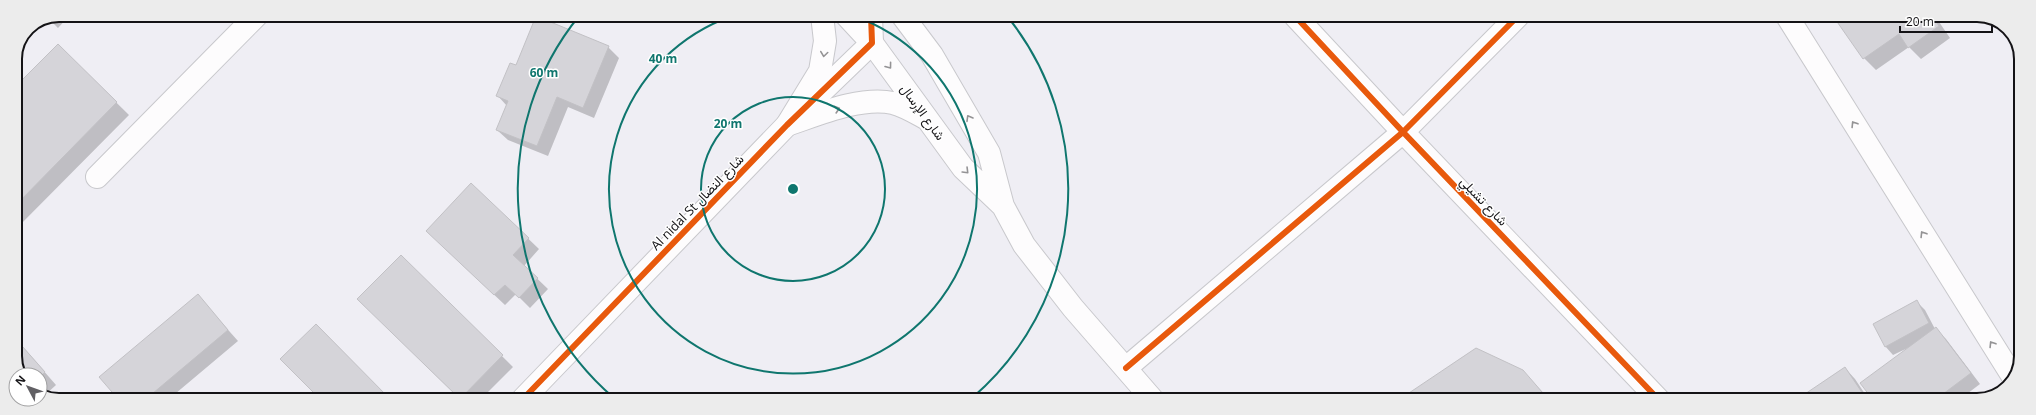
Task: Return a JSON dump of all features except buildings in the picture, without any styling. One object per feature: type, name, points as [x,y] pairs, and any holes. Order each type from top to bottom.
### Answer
[{"type":"street","points":[[97,177],[250,22]]},
{"type":"street","points":[[787,125],[820,71],[825,41],[823,22]]},
{"type":"street","name":"شارع الإرسال","points":[[852,22],[872,43],[962,168],[1003,206]]},
{"type":"street","points":[[871,22],[872,43]]},
{"type":"street","name":"شارع الإرسال","points":[[907,22],[932,55],[989,153],[1003,206],[1024,244],[1073,308],[1147,393]]},
{"type":"street","points":[[922,22],[932,55]]},
{"type":"street","name":"شارع تشيلي","points":[[1301,22],[1402,132],[1652,393]]},
{"type":"street","points":[[1126,368],[1402,132],[1512,22]]},
{"type":"street","points":[[1791,22],[2010,373]]},
{"type":"street","name":"Al nidal St شارع النضال","points":[[528,393],[787,125],[872,43]]},
{"type":"street","points":[[787,125],[856,104],[881,102],[904,107],[928,120]]},
{"type":"cycle path","points":[[529,393],[787,125],[872,43],[871,22]]},
{"type":"cycle path","points":[[1301,22],[1403,132],[1652,393]]},
{"type":"cycle path","points":[[1126,368],[1403,132],[1512,22]]}]
